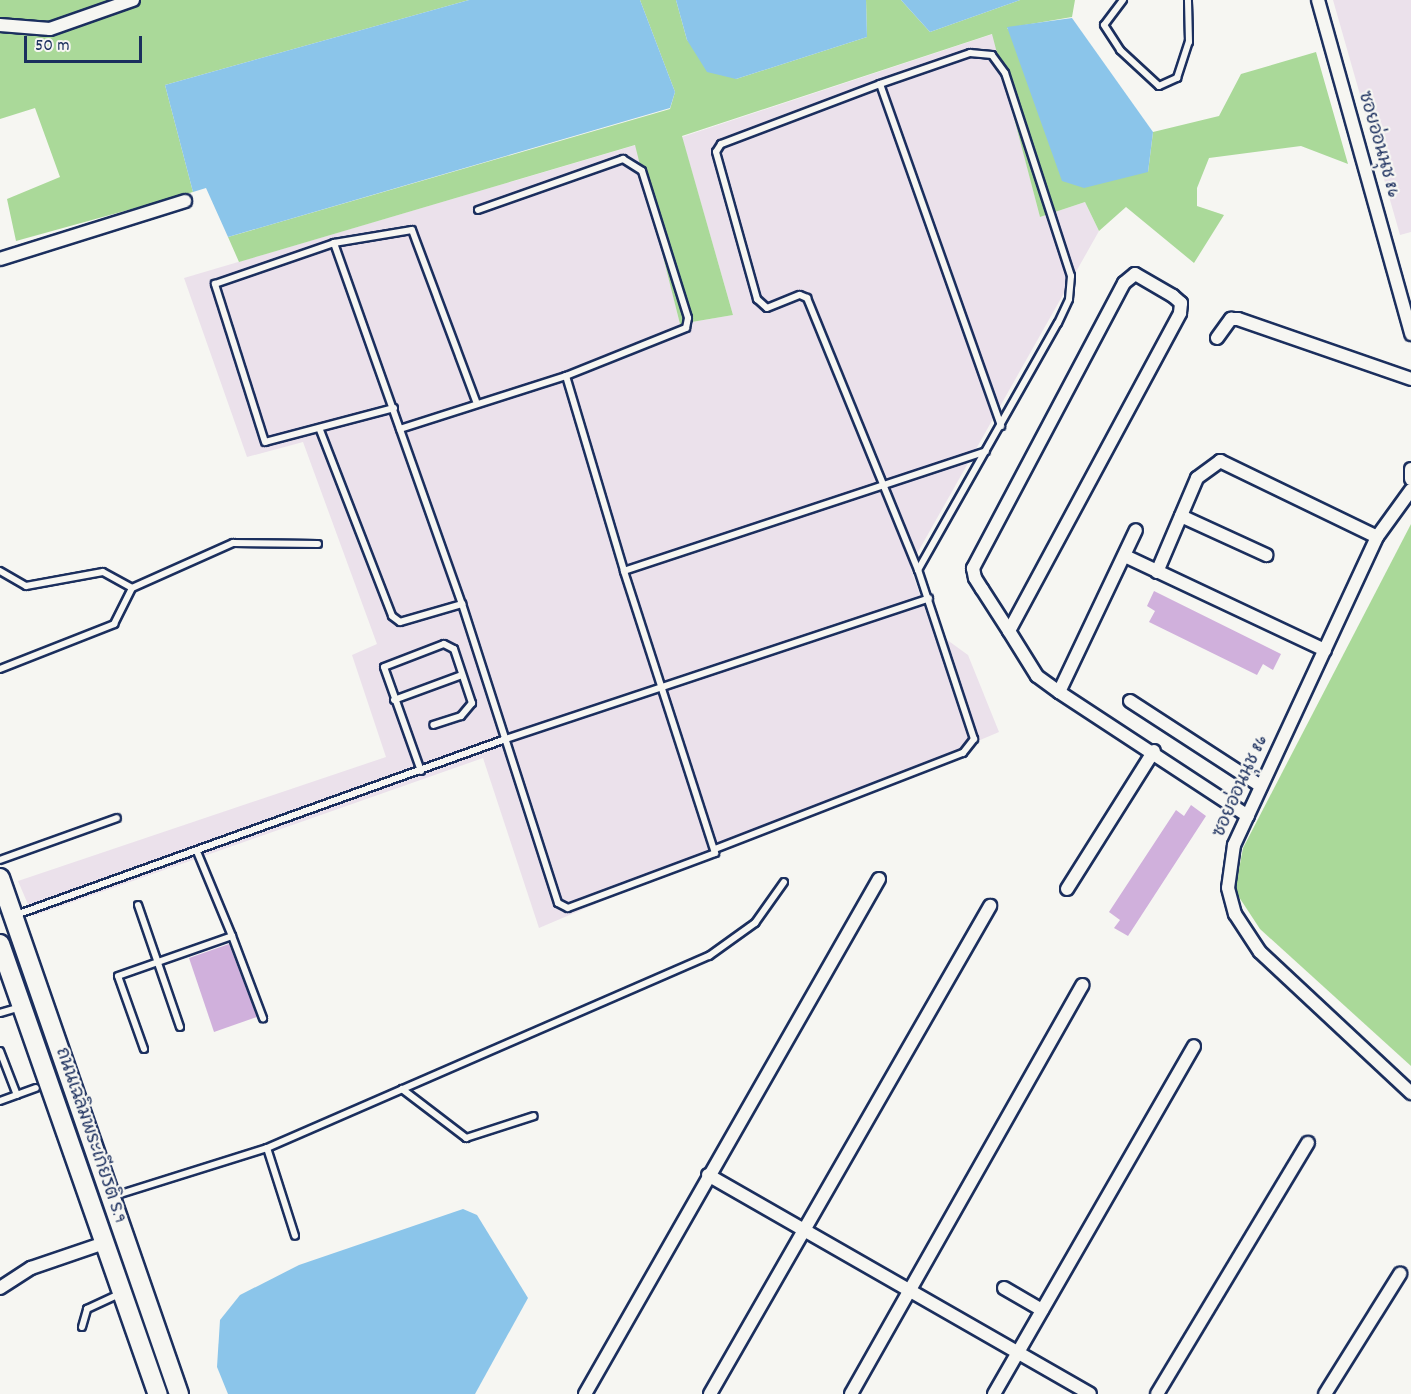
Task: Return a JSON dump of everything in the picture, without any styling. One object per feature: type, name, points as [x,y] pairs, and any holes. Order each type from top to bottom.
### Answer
[{"type":"main road","name":"ถนนเฉลิมพระเกียรติ ร.9","points":[[0,878],[179,1394]]},
{"type":"main road","name":"ถนนเฉลิมพระเกียรติ ร.9","points":[[0,944],[158,1394]]},
{"type":"street","points":[[0,25],[50,29],[133,0]]},
{"type":"street","name":"ซอยอ่อนนุช 86","points":[[1318,0],[1411,334]]},
{"type":"street","points":[[0,259],[185,201]]},
{"type":"street","points":[[1009,631],[1180,313],[1173,296],[1140,275],[1124,283],[973,568],[1009,631],[1037,676],[1154,751],[1248,816]]},
{"type":"street","points":[[1217,338],[1231,319],[1238,319],[1411,379]]},
{"type":"street","points":[[1157,572],[1197,478],[1220,461],[1377,537]]},
{"type":"street","points":[[1411,469],[1411,479]]},
{"type":"street","name":"ซอยอ่อนนุช 86","points":[[1411,490],[1377,537],[1261,786],[1234,845],[1228,888],[1235,914],[1260,951],[1297,990],[1411,1093]]},
{"type":"street","points":[[1181,516],[1266,555]]},
{"type":"street","points":[[1059,692],[1136,530]]},
{"type":"street","points":[[1125,556],[1326,650]]},
{"type":"street","points":[[1130,701],[1261,786]]},
{"type":"street","points":[[1067,889],[1154,751]]},
{"type":"street","points":[[585,1394],[879,879]]},
{"type":"street","points":[[710,1394],[990,906]]},
{"type":"street","points":[[851,1394],[1082,985]]},
{"type":"street","points":[[994,1394],[1194,1046]]},
{"type":"street","points":[[1157,1394],[1308,1143]]},
{"type":"street","points":[[708,1175],[802,1231],[1019,1351],[1090,1394]]},
{"type":"street","points":[[0,1288],[31,1268],[104,1243]]},
{"type":"street","points":[[1325,1394],[1400,1274]]},
{"type":"street","points":[[1004,1288],[1042,1310]]},
{"type":"lane","points":[[1123,0],[1104,25],[1120,50],[1159,86],[1177,78],[1189,42],[1188,0]]},
{"type":"lane","points":[[715,849],[971,748],[974,739],[929,598],[807,298],[800,295],[767,308],[757,298],[716,152],[721,144],[880,84],[970,53],[992,55],[1005,73],[1071,276],[1069,300],[1001,426],[918,570]]},
{"type":"lane","points":[[880,84],[1001,426]]},
{"type":"lane","points":[[400,429],[476,400],[566,376],[686,328],[688,318],[642,171],[623,159],[478,210]]},
{"type":"lane","points":[[394,408],[271,444],[262,439],[212,290],[221,279],[334,243],[412,230],[476,400]]},
{"type":"lane","points":[[334,243],[462,604],[503,740],[562,907],[713,855],[715,849],[661,691],[566,376]]},
{"type":"lane","points":[[320,430],[392,616],[400,622],[462,604]]},
{"type":"lane","points":[[624,571],[987,451]]},
{"type":"lane","points":[[0,669],[114,624],[132,588],[233,543],[318,544]]},
{"type":"lane","points":[[0,571],[26,586],[103,572],[132,588]]},
{"type":"lane","points":[[12,916],[198,854],[503,740],[661,691],[929,598]]},
{"type":"lane","points":[[421,771],[383,672],[387,664],[444,644],[454,650],[470,709],[433,724]]},
{"type":"lane","points":[[394,700],[462,675]]},
{"type":"lane","points":[[0,860],[117,819]]},
{"type":"lane","points":[[198,854],[263,1018]]},
{"type":"lane","points":[[110,1197],[267,1148],[709,956],[755,923],[784,882]]},
{"type":"lane","points":[[138,905],[180,1027]]},
{"type":"lane","points":[[144,1049],[118,976],[232,936]]},
{"type":"lane","points":[[0,1013],[22,1006]]},
{"type":"lane","points":[[0,1051],[17,1095]]},
{"type":"lane","points":[[0,1101],[36,1088]]},
{"type":"lane","points":[[402,1089],[466,1138],[534,1116]]},
{"type":"lane","points":[[267,1148],[295,1236]]},
{"type":"lane","points":[[82,1327],[95,1302],[122,1292]]},
{"type":"shaded area","points":[[1333,0],[1411,0],[1411,232],[1400,235]]},
{"type":"shaded area","points":[[993,34],[1040,217],[1085,202],[1099,231],[910,566],[932,629],[968,655],[999,732],[539,928],[483,758],[33,916],[18,881],[386,757],[352,655],[377,644],[303,442],[247,457],[184,278],[636,145],[680,324],[733,315],[682,137]]},
{"type":"green space","points":[[0,0],[469,0],[165,85],[193,192],[16,241],[7,199],[60,177],[35,108],[0,119]]},
{"type":"green space","points":[[640,0],[676,0],[687,40],[736,79],[867,37],[866,0],[901,0],[930,32],[1020,0],[1075,0],[1072,17],[1007,28],[1148,172],[1153,132],[1219,116],[1241,74],[1316,52],[1348,164],[1301,146],[1209,158],[1197,188],[1197,206],[1224,215],[1194,263],[1126,207],[1099,231],[1085,202],[1040,217],[992,34],[682,136],[733,315],[680,324],[635,145],[239,262],[228,237],[670,109],[675,92]]},
{"type":"green space","points":[[1411,524],[1411,1066],[1260,929],[1235,891],[1243,848]]},
{"type":"water","points":[[469,0],[640,0],[675,92],[670,108],[228,237],[206,188],[193,192],[165,85]]},
{"type":"water","points":[[676,0],[866,0],[867,37],[736,79],[707,72],[687,40]]},
{"type":"water","points":[[901,0],[1020,0],[930,32]]},
{"type":"water","points":[[1072,18],[1153,132],[1148,172],[1084,188],[1062,181],[1007,27]]},
{"type":"water","points":[[463,1209],[477,1215],[528,1298],[475,1394],[228,1394],[217,1367],[220,1320],[240,1295],[299,1265]]},
{"type":"building","points":[[1154,591],[1281,654],[1273,670],[1263,664],[1257,675],[1149,622],[1155,611],[1147,606]]},
{"type":"building","points":[[1191,805],[1206,816],[1128,936],[1114,928],[1120,920],[1109,912],[1176,810],[1184,816]]},
{"type":"building","points":[[229,944],[257,1017],[214,1032],[189,958]]}]
